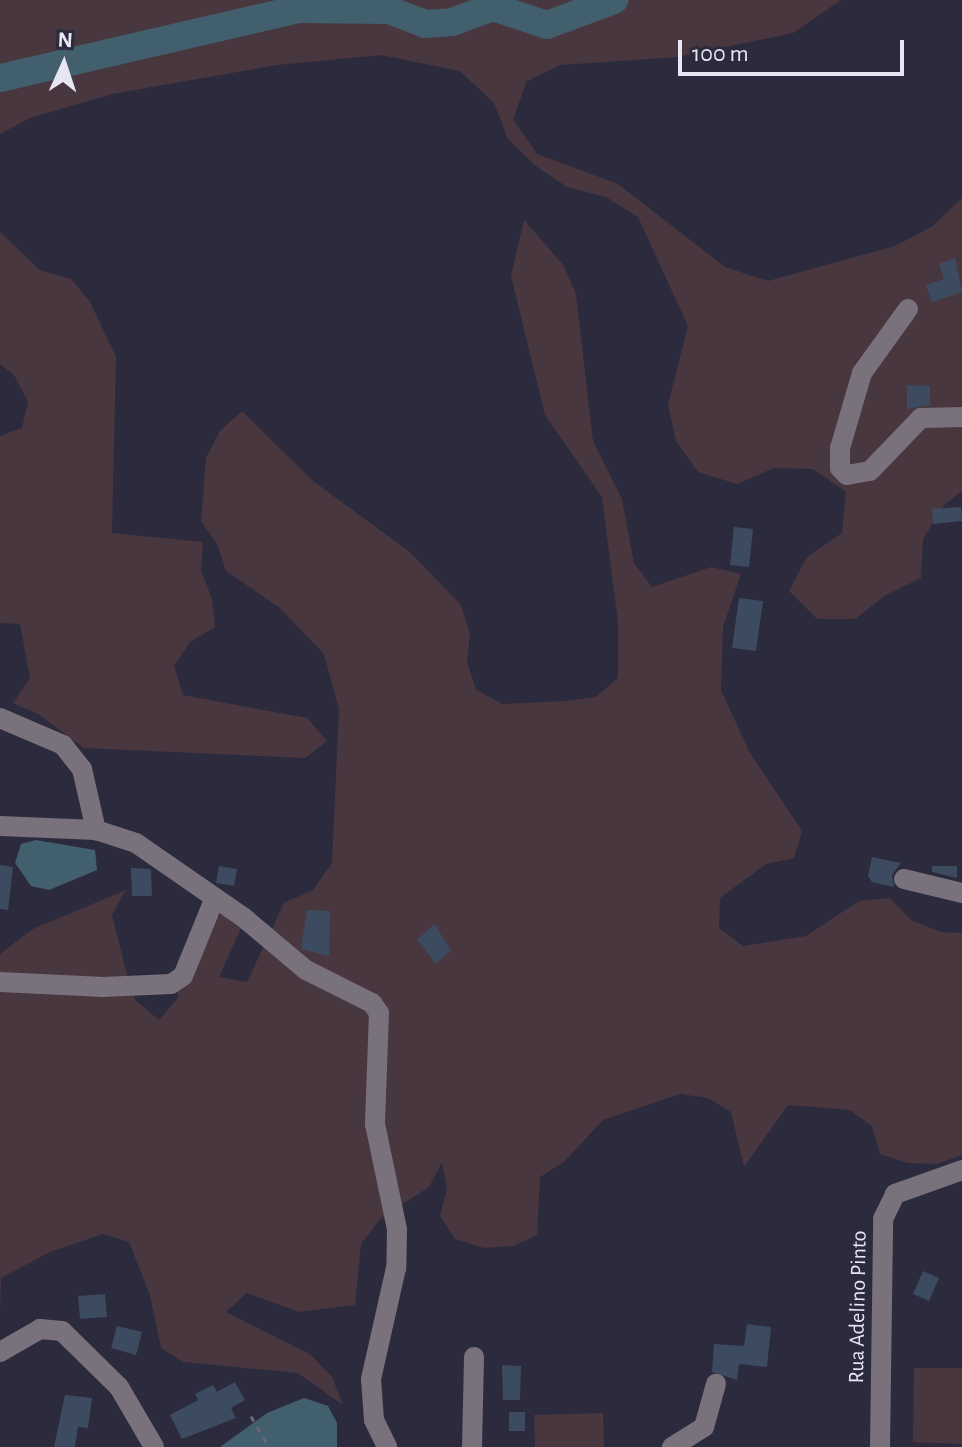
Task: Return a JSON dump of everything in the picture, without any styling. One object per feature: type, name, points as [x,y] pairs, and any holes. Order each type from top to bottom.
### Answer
[{"type":"street","points":[[908,309],[862,373],[840,448],[840,468],[847,475],[870,471],[921,418],[962,417]]},
{"type":"street","points":[[0,718],[63,745],[82,769],[96,830]]},
{"type":"street","points":[[0,826],[96,830],[136,843],[306,970],[372,1003],[379,1013],[375,1124],[397,1229],[397,1255],[371,1379],[374,1420],[370,1447]]},
{"type":"street","points":[[904,879],[962,893]]},
{"type":"street","points":[[0,982],[103,987],[171,984],[183,976],[214,900]]},
{"type":"street","name":"Rua Adelino Pinto","points":[[880,1447],[883,1219],[895,1194],[962,1170]]},
{"type":"street","points":[[0,1352],[40,1329],[62,1331],[119,1387],[154,1447]]},
{"type":"street","points":[[472,1447],[474,1357]]},
{"type":"street","points":[[672,1447],[704,1427],[716,1384]]},
{"type":"street","points":[[374,1420],[387,1447]]},
{"type":"path","points":[[251,1416],[269,1447]]},
{"type":"shaded area","points":[[0,0],[841,0],[793,33],[678,57],[561,65],[527,81],[513,119],[537,154],[618,184],[725,267],[768,281],[895,246],[933,226],[962,198],[962,491],[944,505],[923,539],[921,578],[886,595],[855,619],[817,619],[789,591],[807,557],[842,533],[846,492],[813,469],[774,468],[737,484],[698,472],[676,441],[668,404],[688,326],[638,217],[606,197],[567,187],[536,166],[508,139],[494,103],[460,71],[381,55],[277,65],[112,94],[30,118],[0,134]]},
{"type":"shaded area","points":[[524,220],[564,266],[576,294],[593,441],[622,499],[634,563],[652,587],[711,567],[741,574],[723,627],[721,690],[750,753],[802,831],[794,858],[766,864],[720,898],[719,928],[743,946],[806,936],[859,901],[890,898],[911,920],[941,932],[962,933],[962,1155],[937,1164],[908,1163],[880,1154],[872,1126],[850,1110],[788,1105],[744,1167],[731,1112],[708,1098],[680,1094],[603,1120],[565,1161],[540,1177],[537,1235],[513,1246],[484,1248],[455,1239],[440,1216],[447,1189],[442,1162],[429,1187],[380,1219],[361,1244],[355,1305],[299,1312],[247,1293],[226,1312],[311,1355],[332,1377],[343,1405],[298,1373],[184,1362],[161,1348],[150,1295],[129,1242],[103,1234],[50,1252],[1,1278],[0,1310],[0,954],[33,929],[126,890],[112,915],[126,971],[135,1000],[159,1020],[178,998],[177,970],[232,899],[242,926],[219,977],[247,982],[284,903],[313,890],[332,863],[339,709],[324,654],[280,608],[226,571],[217,544],[201,521],[206,458],[220,431],[242,411],[313,481],[411,553],[461,605],[470,634],[467,662],[476,690],[503,704],[565,701],[596,697],[618,678],[618,622],[602,497],[545,415],[511,276]]},
{"type":"shaded area","points":[[0,232],[40,270],[71,279],[90,302],[116,357],[112,533],[203,542],[201,570],[212,599],[215,627],[190,642],[174,666],[183,695],[307,718],[327,741],[305,758],[84,748],[38,714],[13,703],[30,678],[20,624],[0,623],[0,436],[22,428],[28,402],[14,375],[0,364]]},
{"type":"shaded area","points":[[914,1368],[962,1368],[962,1444],[913,1442]]},
{"type":"shaded area","points":[[603,1413],[604,1447],[535,1447],[534,1415]]},
{"type":"water","points":[[36,840],[95,850],[97,870],[49,890],[31,886],[15,863],[21,844]]},
{"type":"water","points":[[304,1398],[328,1406],[337,1423],[337,1447],[220,1447],[267,1413]]},
{"type":"building","points":[[955,258],[962,292],[932,302],[926,285],[944,279],[939,264]]},
{"type":"building","points":[[907,385],[930,386],[930,405],[907,409]]},
{"type":"building","points":[[961,507],[962,521],[933,524],[932,509]]},
{"type":"building","points":[[734,527],[753,529],[749,567],[730,565]]},
{"type":"building","points":[[739,598],[763,601],[756,651],[732,648]]},
{"type":"building","points":[[872,857],[901,863],[892,875],[894,887],[872,882],[868,876]]},
{"type":"building","points":[[0,865],[13,867],[8,910],[0,909]]},
{"type":"building","points":[[219,866],[237,869],[234,886],[216,883]]},
{"type":"building","points":[[932,866],[957,866],[957,878],[932,872]]},
{"type":"building","points":[[131,868],[151,869],[152,896],[132,896]]},
{"type":"building","points":[[307,910],[330,911],[329,956],[301,949]]},
{"type":"building","points":[[434,924],[451,950],[436,964],[417,940]]},
{"type":"building","points":[[923,1271],[939,1278],[929,1301],[913,1294]]},
{"type":"building","points":[[105,1294],[107,1317],[80,1319],[78,1296]]},
{"type":"building","points":[[747,1324],[771,1327],[767,1367],[739,1364],[737,1380],[712,1372],[714,1344],[744,1346]]},
{"type":"building","points":[[117,1326],[142,1332],[136,1355],[111,1348]]},
{"type":"building","points":[[502,1365],[521,1366],[520,1400],[503,1400]]},
{"type":"building","points":[[235,1382],[245,1400],[231,1408],[236,1418],[182,1439],[170,1415],[198,1400],[195,1394],[213,1385],[217,1392]]},
{"type":"building","points":[[65,1395],[92,1398],[88,1428],[78,1427],[75,1447],[54,1447]]},
{"type":"building","points":[[509,1412],[525,1412],[525,1431],[509,1431]]},
{"type":"waterway","points":[[0,78],[300,9],[389,10],[425,24],[452,22],[493,7],[547,25],[614,0]]}]
